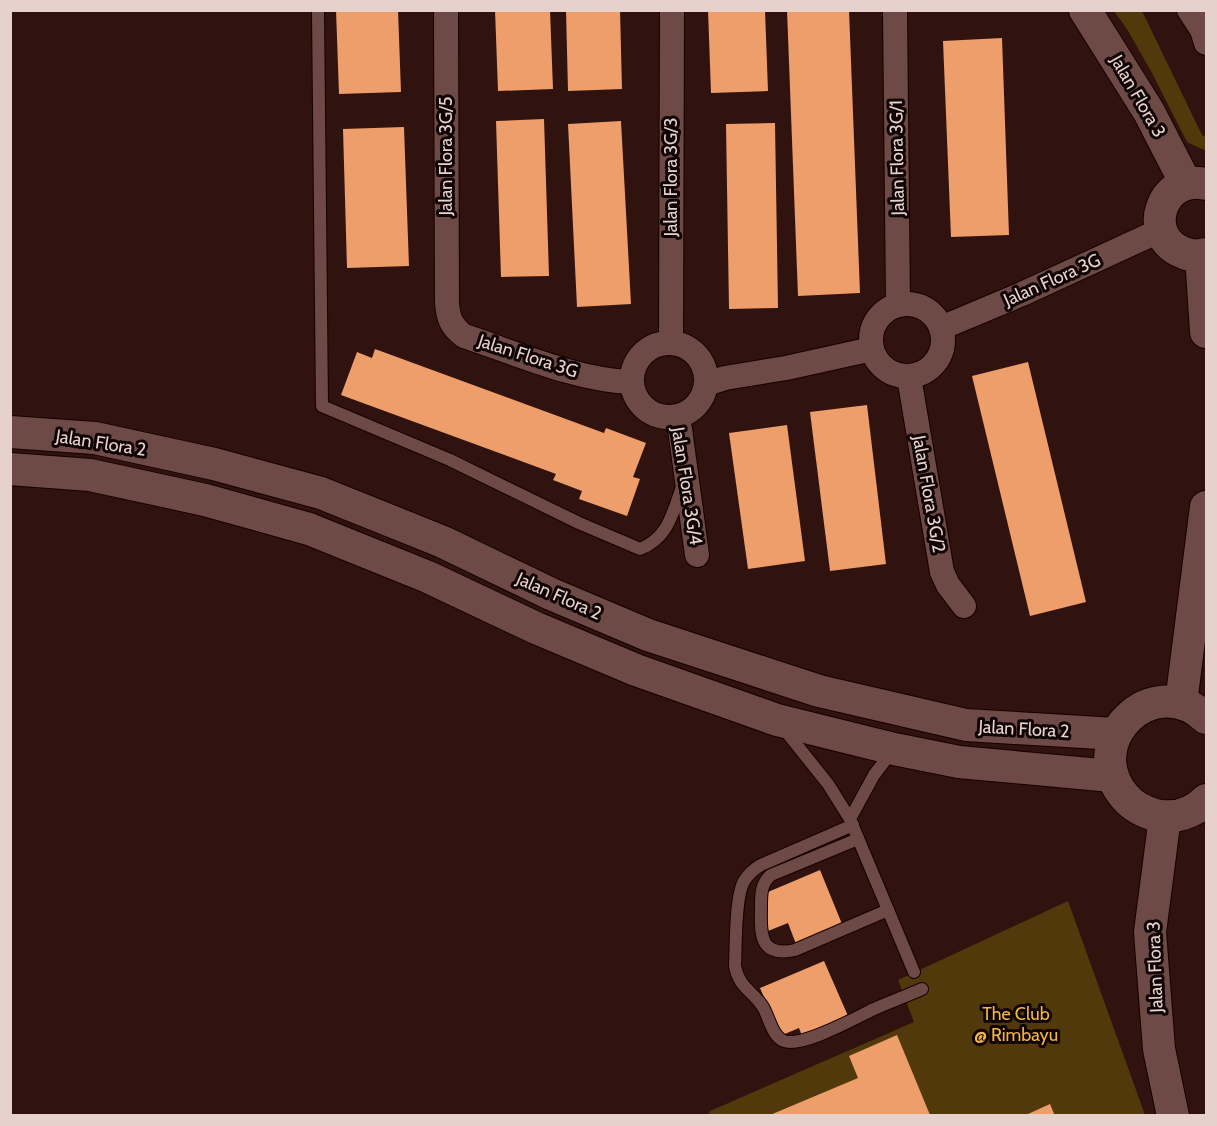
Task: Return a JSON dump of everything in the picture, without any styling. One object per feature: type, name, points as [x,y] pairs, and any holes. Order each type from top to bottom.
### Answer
[{"type":"street","name":"Jalan Flora 3G/5","points":[[446,10],[447,303]]},
{"type":"street","name":"Jalan Flora 3G/3","points":[[670,343],[672,10]]},
{"type":"street","name":"Jalan Flora 3G/1","points":[[895,10],[898,305]]},
{"type":"street","name":"Jalan Flora 3","points":[[1085,10],[1196,184],[1175,189],[1166,198],[1161,209],[1161,230]]},
{"type":"street","points":[[1189,10],[1202,30],[1206,44]]},
{"type":"street","name":"Jalan Flora 3G","points":[[941,328],[1161,230]]},
{"type":"street","points":[[1161,230],[1164,239],[1172,247],[1189,255],[1204,255],[1206,332]]},
{"type":"street","name":"Jalan Flora 3G","points":[[447,303],[448,317],[454,328],[464,336],[553,366],[607,381],[631,382]]},
{"type":"street","points":[[898,305],[916,305],[932,313],[941,328],[944,339],[938,360],[920,374],[909,377],[890,372],[882,366],[872,349],[871,337],[874,327],[888,309],[898,305]]},
{"type":"street","points":[[670,343],[681,344],[697,356],[706,374],[706,384],[699,402],[685,414],[666,418],[649,413],[636,400],[631,382],[636,362],[642,354],[650,347],[670,343]]},
{"type":"street","points":[[706,384],[725,378],[786,368],[872,349]]},
{"type":"street","name":"Jalan Flora 3G/2","points":[[909,377],[942,572],[948,585],[964,606]]},
{"type":"street","name":"Jalan Flora 3G/4","points":[[675,417],[680,429],[698,555]]},
{"type":"street","name":"Jalan Flora 2","points":[[10,432],[95,438],[214,464],[321,493],[443,542],[551,594],[648,635],[819,691],[966,725],[1116,734]]},
{"type":"street","name":"Jalan Flora 2","points":[[10,469],[90,475],[205,500],[309,529],[428,577],[536,628],[626,666],[777,720],[894,749],[959,762],[1112,776]]},
{"type":"street","points":[[1206,507],[1194,711],[1162,702],[1143,707],[1127,718],[1116,734],[1110,753],[1112,776],[1118,789],[1130,803],[1147,813],[1165,817],[1183,814],[1199,807],[1206,800]]},
{"type":"street","name":"Jalan Flora 3","points":[[1165,817],[1150,932],[1159,1049],[1173,1116]]},
{"type":"lane","points":[[318,10],[322,406],[450,460],[579,523],[640,549],[651,545],[664,533],[687,477]]},
{"type":"lane","points":[[777,720],[828,784],[852,822],[914,972]]},
{"type":"lane","points":[[894,749],[874,775],[852,822],[750,872],[743,883],[740,895],[735,966],[741,985],[763,1008],[775,1032],[782,1040],[790,1043],[801,1042],[821,1034],[922,989]]},
{"type":"lane","points":[[858,839],[771,875],[765,880],[761,889],[760,930],[762,940],[774,951],[783,953],[888,910]]},
{"type":"green space","points":[[1114,11],[1142,11],[1202,135],[1206,137],[1206,151],[1187,142],[1152,73]]},
{"type":"green space","name":"The Club @ Rimbayu","points":[[1068,901],[1145,1115],[708,1116],[710,1111],[914,1022],[898,980]]},
{"type":"building","points":[[336,10],[398,10],[401,92],[339,94]]},
{"type":"building","points":[[495,10],[550,10],[553,89],[498,91]]},
{"type":"building","points":[[566,10],[620,10],[622,89],[568,91]]},
{"type":"building","points":[[708,10],[765,10],[768,91],[711,93]]},
{"type":"building","points":[[787,10],[849,10],[860,293],[798,296]]},
{"type":"building","points":[[1002,38],[1009,235],[951,237],[943,41]]},
{"type":"building","points":[[544,119],[549,276],[501,277],[496,121]]},
{"type":"building","points":[[621,121],[631,304],[577,307],[568,124]]},
{"type":"building","points":[[775,123],[778,308],[729,309],[726,124]]},
{"type":"building","points":[[404,127],[409,266],[347,268],[343,129]]},
{"type":"building","points":[[375,349],[604,433],[606,428],[646,443],[633,477],[640,479],[627,516],[579,499],[582,491],[553,480],[556,474],[341,395],[357,352],[372,358]]},
{"type":"building","points":[[1028,362],[1086,602],[1030,616],[972,376]]},
{"type":"building","points":[[867,405],[886,564],[830,571],[810,412]]},
{"type":"building","points":[[787,425],[805,561],[748,569],[729,433]]},
{"type":"building","points":[[820,870],[842,924],[796,944],[788,923],[763,933],[768,892]]},
{"type":"building","points":[[824,961],[848,1016],[802,1036],[799,1028],[780,1036],[760,988]]},
{"type":"building","points":[[897,1035],[930,1115],[770,1115],[858,1078],[849,1056]]},
{"type":"building","points":[[1050,1104],[1055,1116],[1028,1116],[1028,1114]]}]
